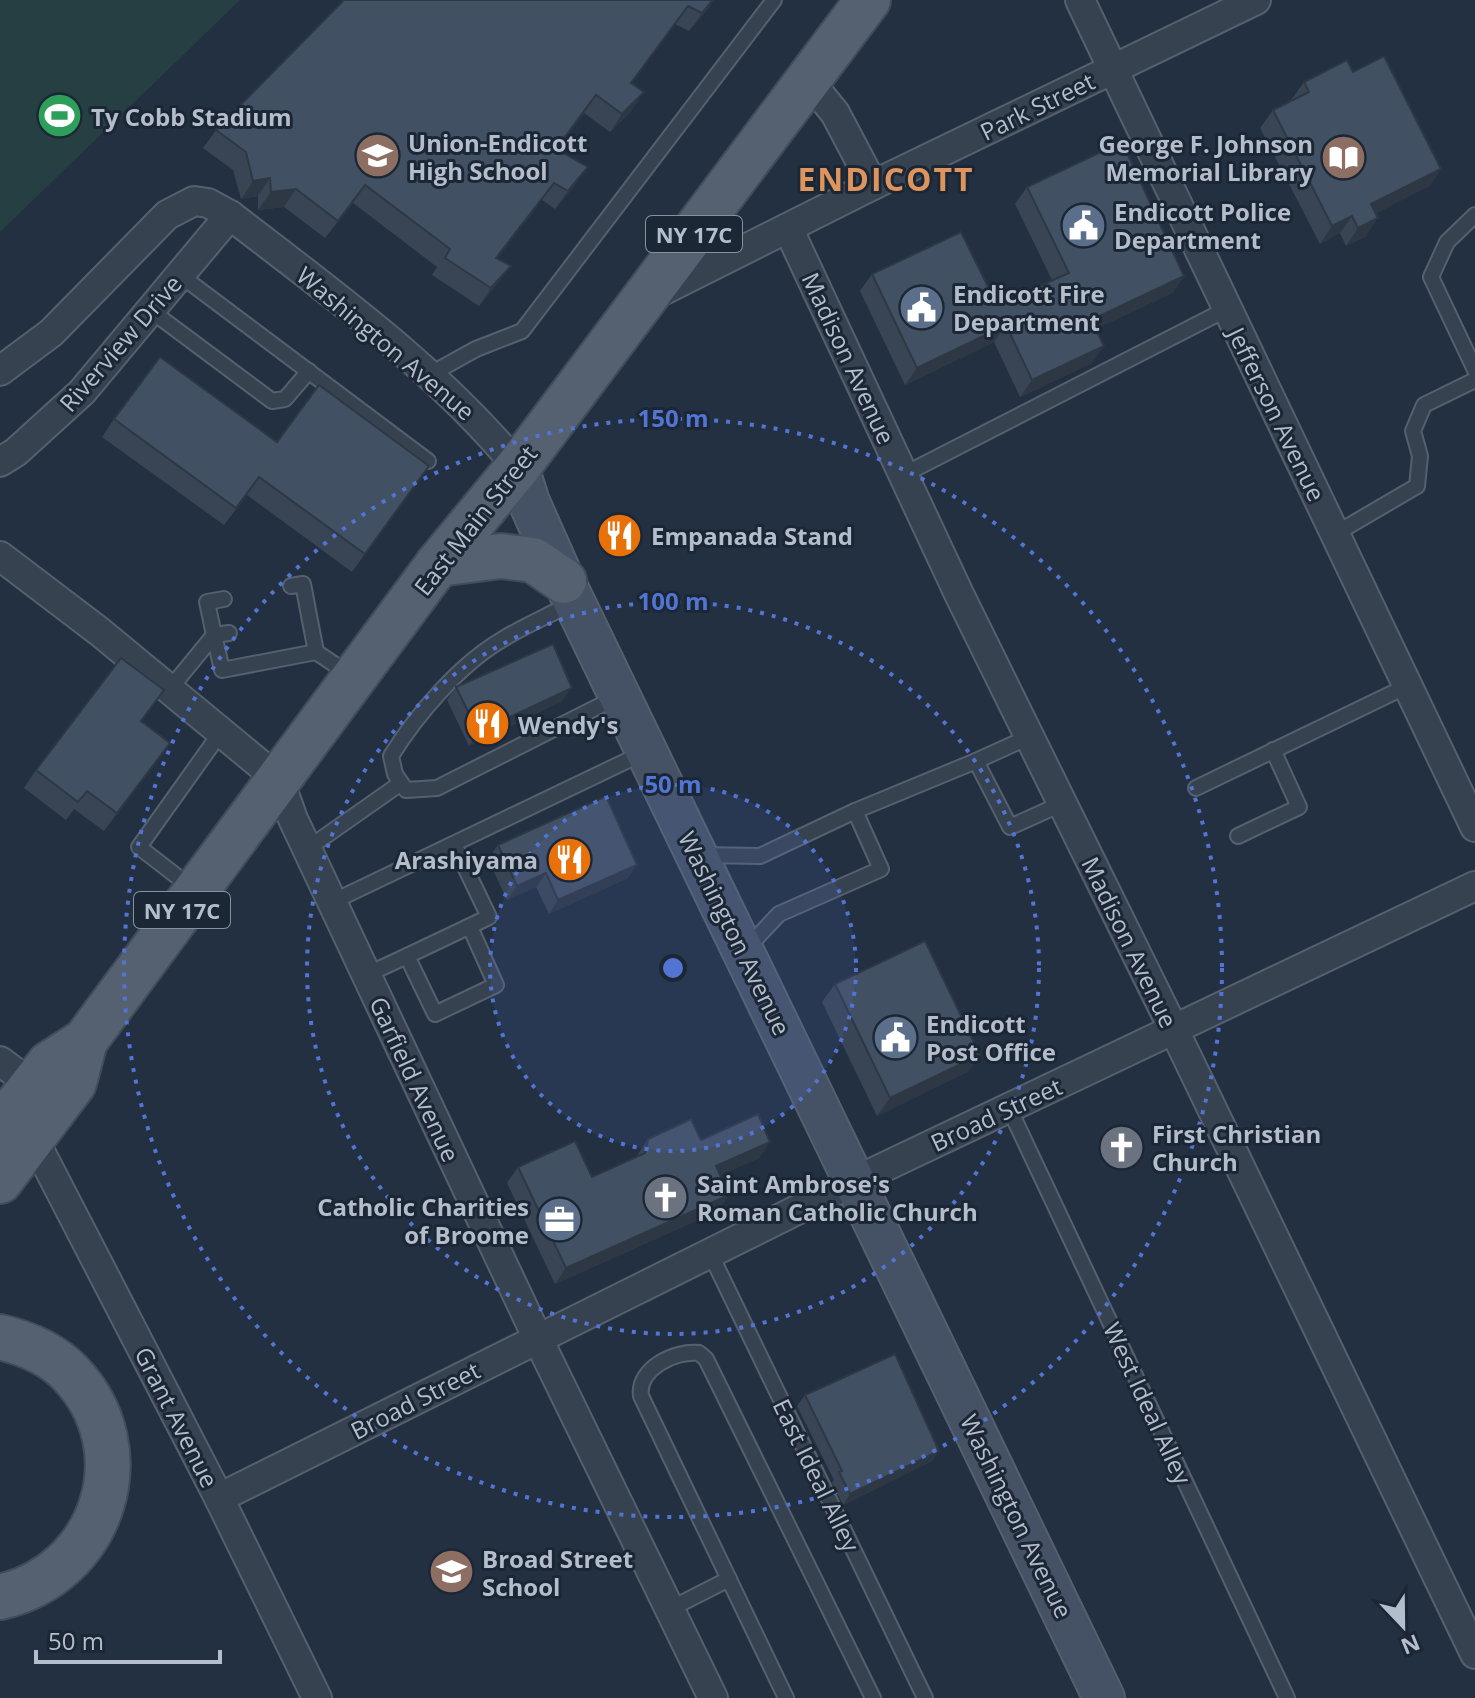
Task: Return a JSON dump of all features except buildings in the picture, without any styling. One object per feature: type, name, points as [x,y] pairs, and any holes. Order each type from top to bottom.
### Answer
[{"type":"main road","name":"East Main Street","points":[[0,1181],[17,1132],[16,1073],[49,1064],[85,1041],[438,564],[518,467],[646,298],[808,80],[859,3]]},
{"type":"main road","points":[[438,564],[501,556],[533,560],[569,591]]},
{"type":"main road","name":"East Main Street","points":[[17,1132],[74,1083],[85,1041]]},
{"type":"main road","points":[[0,1337],[21,1342],[49,1356],[69,1372],[84,1390],[99,1419],[108,1469],[96,1523],[82,1546],[63,1568],[43,1581],[0,1597]]},
{"type":"street","name":"Jefferson Avenue","points":[[1080,0],[1475,827]]},
{"type":"street","name":"Park Street","points":[[646,298],[1256,0]]},
{"type":"street","points":[[808,80],[835,113],[873,185]]},
{"type":"street","name":"Washington Avenue","points":[[0,371],[51,333],[167,215],[194,201],[208,203],[230,215],[386,336],[481,422],[518,467],[529,502],[569,591],[1104,1698]]},
{"type":"street","name":"Riverview Drive","points":[[0,462],[16,452],[82,392],[230,215]]},
{"type":"street","name":"Madison Avenue","points":[[788,228],[1061,804],[1174,1030],[1475,1654]]},
{"type":"street","name":"Garfield Avenue","points":[[0,556],[100,632],[279,780],[307,849],[538,1339],[713,1698]]},
{"type":"street","name":"Broad Street","points":[[219,1498],[855,1181],[1475,886]]},
{"type":"street","name":"Grant Avenue","points":[[17,1132],[219,1498],[317,1698]]},
{"type":"lane","points":[[429,375],[476,349],[522,331],[774,0]]},
{"type":"lane","points":[[1475,215],[1447,242],[1431,277],[1475,370]]},
{"type":"lane","points":[[180,275],[428,461]]},
{"type":"lane","points":[[903,475],[1227,309]]},
{"type":"lane","points":[[150,310],[272,401],[285,399],[309,371]]},
{"type":"lane","points":[[1335,534],[1417,486],[1420,456],[1413,431],[1424,405],[1475,380]]},
{"type":"lane","points":[[291,586],[303,584],[303,619],[316,652],[354,678]]},
{"type":"lane","points":[[569,591],[470,662],[408,729],[391,756],[395,774],[406,790],[437,788],[620,696]]},
{"type":"lane","points":[[224,599],[207,602],[222,634],[222,670],[316,652]]},
{"type":"lane","points":[[169,690],[222,634]]},
{"type":"lane","points":[[1196,788],[1407,686]]},
{"type":"lane","points":[[196,891],[139,847],[221,732]]},
{"type":"lane","points":[[697,855],[760,856],[855,811],[1029,737]]},
{"type":"lane","points":[[1238,836],[1299,807],[1273,750]]},
{"type":"lane","points":[[332,902],[647,751]]},
{"type":"lane","points":[[976,761],[1010,827],[1061,804]]},
{"type":"lane","points":[[307,849],[401,783]]},
{"type":"lane","points":[[744,951],[779,914],[881,869],[855,811]]},
{"type":"lane","points":[[366,975],[489,917],[454,844]]},
{"type":"lane","points":[[407,956],[435,1014],[496,985],[470,927]]},
{"type":"lane","name":"West Ideal Alley","points":[[1009,1108],[1287,1698]]},
{"type":"lane","name":"East Ideal Alley","points":[[710,1253],[925,1698]]},
{"type":"lane","points":[[786,1698],[641,1396],[641,1381],[646,1374],[682,1353],[699,1353],[706,1359],[873,1698]]},
{"type":"lane","points":[[670,1609],[729,1579]]},
{"type":"green space","name":"Ty Cobb Stadium","points":[[0,0],[240,0],[0,232]]},
{"type":"place","name":"Ty Cobb Stadium","points":[[60,116]]},
{"type":"place","name":"Union-Endicott High School","points":[[377,156]]},
{"type":"place","name":"George F. Johnson Memorial Library","points":[[1344,157]]},
{"type":"place","name":"Endicott Police Department","points":[[1083,225]]},
{"type":"place","name":"Endicott Fire Department","points":[[922,307]]},
{"type":"place","name":"Empanada Stand","points":[[620,535]]},
{"type":"place","name":"Wendy's","points":[[487,724]]},
{"type":"place","name":"Arashiyama","points":[[569,859]]},
{"type":"place","name":"Endicott Post Office","points":[[895,1037]]},
{"type":"place","name":"First Christian Church","points":[[1121,1147]]},
{"type":"place","name":"Saint Ambrose's Roman Catholic Church","points":[[666,1197]]},
{"type":"place","name":"Catholic Charities of Broome","points":[[560,1220]]},
{"type":"place","name":"Broad Street School","points":[[451,1572]]},
{"type":"district","name":"ENDICOTT","points":[[886,178]]}]
